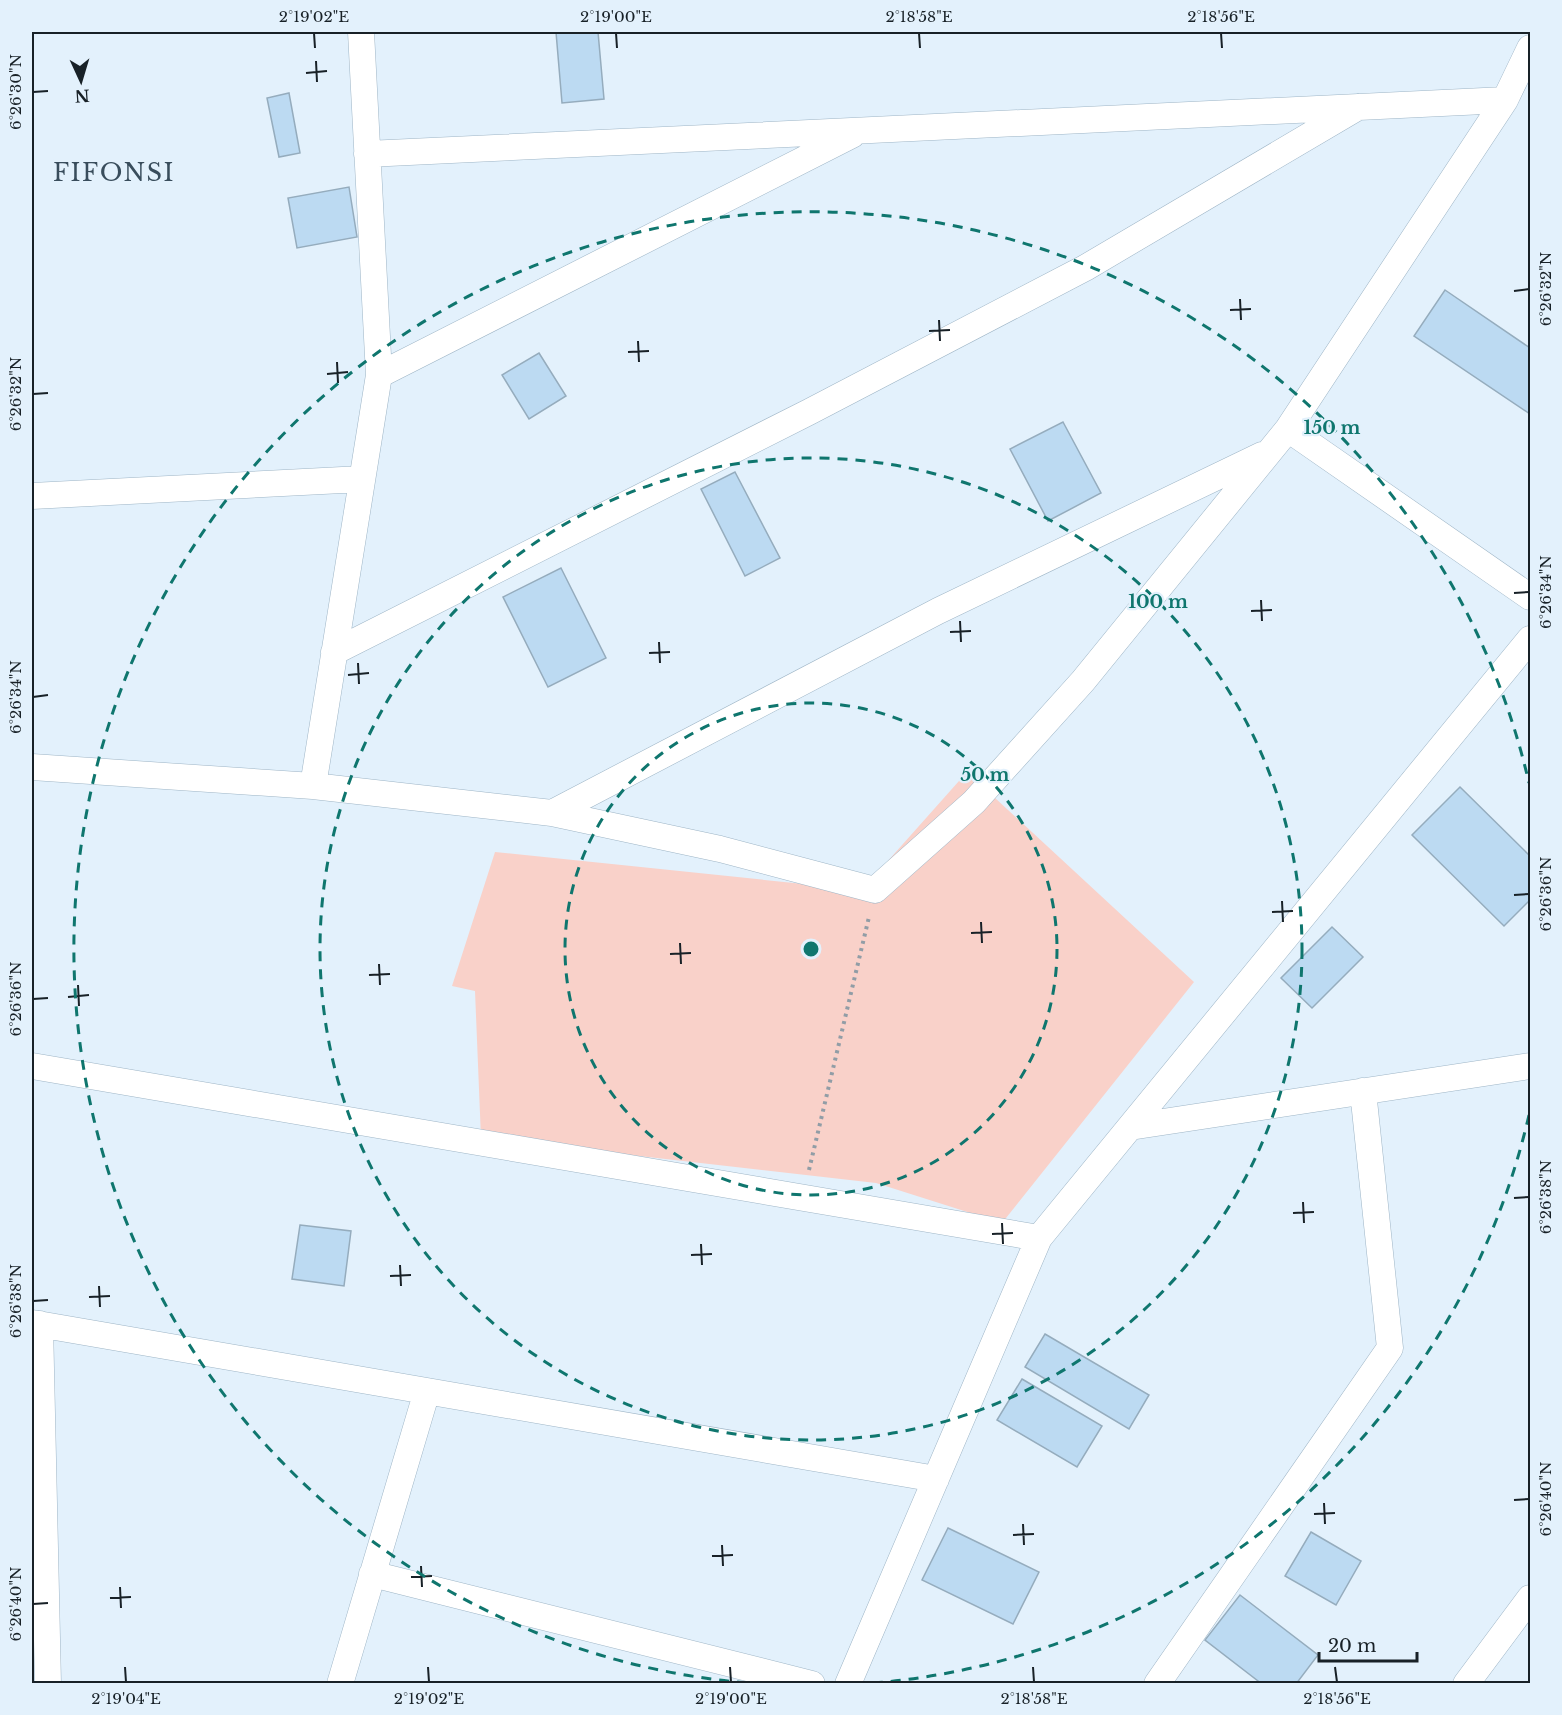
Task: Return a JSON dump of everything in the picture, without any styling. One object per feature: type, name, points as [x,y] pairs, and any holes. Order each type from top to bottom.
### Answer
[{"type":"street","points":[[313,786],[379,375],[362,32]]},
{"type":"street","points":[[32,767],[313,786],[552,813],[720,849],[875,890],[974,802],[1083,681],[1288,429],[1505,100],[1530,48]]},
{"type":"street","points":[[368,154],[1505,100]]},
{"type":"street","points":[[334,652],[788,423],[1085,268],[1358,107]]},
{"type":"street","points":[[379,375],[860,130]]},
{"type":"street","points":[[1288,429],[1530,597]]},
{"type":"street","points":[[552,813],[939,611],[1268,452]]},
{"type":"street","points":[[32,496],[362,479]]},
{"type":"street","points":[[848,1683],[1039,1238],[1530,639]]},
{"type":"street","points":[[1130,1127],[1530,1065]]},
{"type":"street","points":[[32,1066],[1039,1238]]},
{"type":"street","points":[[1157,1683],[1390,1348],[1363,1091]]},
{"type":"street","points":[[48,1683],[36,1324],[936,1479]]},
{"type":"street","points":[[340,1683],[427,1391]]},
{"type":"street","points":[[372,1574],[812,1683]]},
{"type":"street","points":[[1466,1683],[1530,1598]]},
{"type":"path","points":[[802,1198],[875,890]]},
{"type":"shaded area","points":[[967,772],[1194,982],[1002,1223],[876,1183],[481,1138],[475,991],[452,986],[495,852],[862,890]]},
{"type":"building","points":[[556,32],[598,32],[604,99],[562,103]]},
{"type":"building","points":[[289,93],[300,153],[279,157],[267,98]]},
{"type":"building","points":[[349,187],[357,237],[297,248],[288,198]]},
{"type":"building","points":[[1445,290],[1530,348],[1530,414],[1414,336]]},
{"type":"building","points":[[539,353],[566,396],[529,419],[502,375]]},
{"type":"building","points":[[1063,422],[1101,493],[1048,521],[1010,449]]},
{"type":"building","points":[[735,472],[780,558],[745,576],[701,489]]},
{"type":"building","points":[[561,568],[606,658],[548,687],[503,597]]},
{"type":"building","points":[[1460,787],[1530,856],[1530,900],[1504,926],[1412,835]]},
{"type":"building","points":[[1332,927],[1363,957],[1312,1008],[1281,978]]},
{"type":"building","points":[[300,1225],[351,1231],[344,1286],[292,1279]]},
{"type":"building","points":[[1045,1334],[1149,1395],[1129,1429],[1025,1367]]},
{"type":"building","points":[[1022,1379],[1102,1426],[1077,1467],[997,1420]]},
{"type":"building","points":[[948,1528],[1039,1572],[1013,1624],[922,1580]]},
{"type":"building","points":[[1311,1532],[1361,1561],[1336,1605],[1285,1576]]},
{"type":"building","points":[[1240,1595],[1318,1655],[1296,1684],[1262,1684],[1205,1640]]},
{"type":"district","name":"FIFONSI","points":[[114,173]]}]
